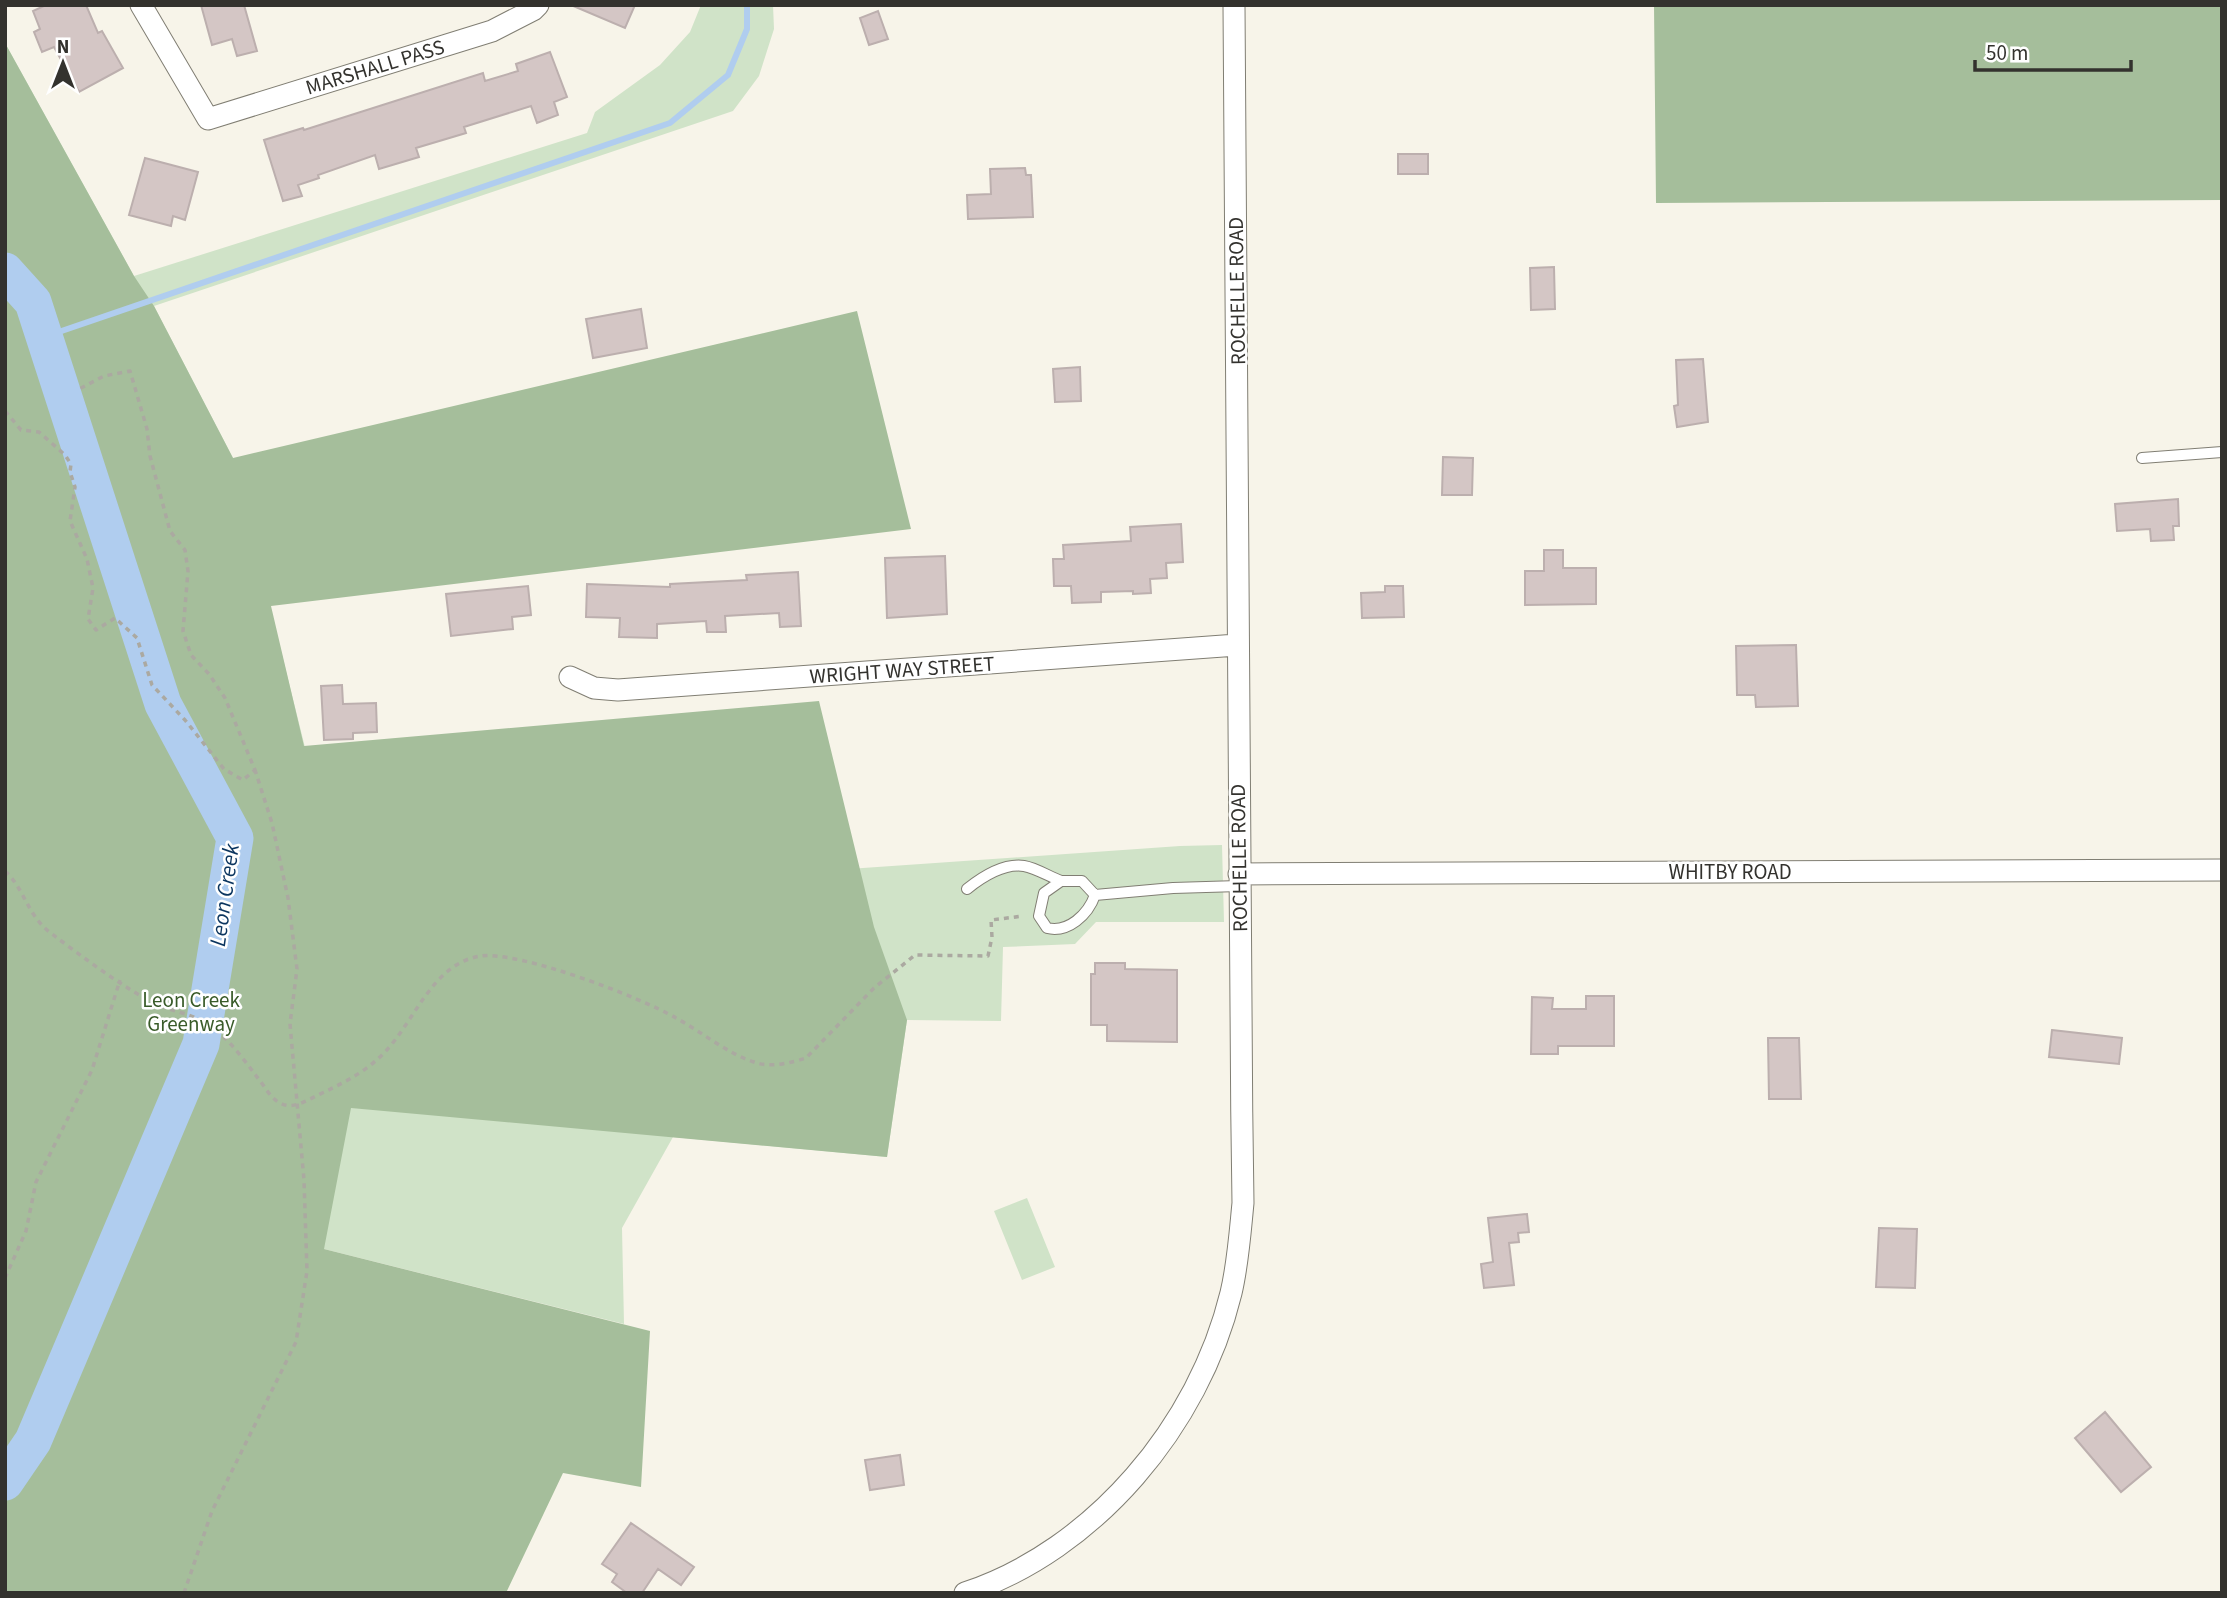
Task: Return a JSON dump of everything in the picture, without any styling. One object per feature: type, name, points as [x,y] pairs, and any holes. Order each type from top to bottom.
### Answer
[{"type":"street","name":"MARSHALL PASS","points":[[141,5],[208,119],[492,32],[538,5]]},
{"type":"street","name":"ROCHELLE ROAD","points":[[965,1593],[994,1583],[1029,1565],[1071,1537],[1110,1502],[1141,1468],[1171,1428],[1193,1392],[1216,1341],[1231,1293],[1243,1203],[1234,5]]},
{"type":"street","name":"WRIGHT WAY STREET","points":[[570,677],[594,688],[618,690],[1237,645]]},
{"type":"street","name":"WHITBY ROAD","points":[[1239,880],[2222,870]]},
{"type":"lane","points":[[2143,458],[2222,452]]},
{"type":"lane","points":[[967,889],[982,878],[1006,867],[1024,866],[1061,881],[1082,881],[1095,895]]},
{"type":"lane","points":[[1095,895],[1239,880]]},
{"type":"lane","points":[[1061,881],[1044,893],[1039,916],[1046,928],[1057,930],[1077,920],[1090,908],[1095,895]]},
{"type":"path","points":[[79,389],[104,376],[130,371],[147,429],[153,468],[170,531],[185,550],[188,571],[183,631],[191,655],[209,674],[225,698],[255,771],[272,823],[288,898],[297,969],[290,1024],[304,1180],[307,1271],[296,1342],[212,1511],[184,1593]]},
{"type":"path","points":[[5,411],[21,430],[39,432],[65,455],[71,464],[70,472],[75,487],[70,521],[87,559],[93,588],[88,619],[96,630],[114,618],[137,638],[152,685],[185,720],[224,769],[243,780],[255,771]]},
{"type":"path","points":[[5,871],[12,877],[32,915],[49,932],[149,1001],[215,1029],[272,1098],[283,1105],[297,1105],[361,1074],[407,1026],[429,990],[444,972],[457,963],[482,956],[517,960],[560,971],[674,1016],[732,1053],[757,1063],[790,1063],[806,1058],[874,988],[915,955],[988,956],[992,937],[991,920],[1039,916]]},
{"type":"path","points":[[5,1278],[26,1231],[36,1182],[92,1070],[120,980]]},
{"type":"green space","name":"Leon Creek Greenway","points":[[701,5],[773,5],[774,29],[759,76],[733,111],[154,306],[233,458],[344,904],[1222,845],[1224,922],[1096,922],[1075,944],[1003,947],[1001,1021],[907,1020],[887,1157],[673,1137],[622,1228],[624,1324],[324,1249],[5,1593],[5,43],[134,276],[587,133],[595,112],[660,65],[690,32]]},
{"type":"green space","points":[[1654,5],[2222,5],[2222,200],[1656,203]]},
{"type":"green space","name":"Leon Creek Greenway","points":[[5,43],[134,276],[154,306],[233,458],[857,311],[911,529],[271,606],[304,746],[819,701],[874,927],[907,1020],[887,1157],[351,1108],[324,1249],[650,1331],[641,1487],[563,1473],[506,1593],[5,1593]]},
{"type":"green space","points":[[1027,1198],[1055,1267],[1022,1280],[994,1211]]},
{"type":"building","points":[[46,5],[86,5],[98,33],[102,31],[123,68],[79,92],[54,47],[42,52],[34,32],[40,29],[33,11]]},
{"type":"building","points":[[201,5],[244,5],[257,51],[237,56],[232,39],[212,45]]},
{"type":"building","points":[[571,5],[635,5],[625,28]]},
{"type":"building","points":[[878,11],[888,39],[869,45],[860,18]]},
{"type":"building","points":[[550,52],[567,97],[554,102],[558,115],[537,123],[531,106],[464,127],[466,133],[416,148],[419,157],[379,169],[375,155],[318,175],[319,178],[298,185],[302,196],[283,201],[264,140],[303,128],[304,130],[483,73],[485,81],[518,71],[516,64]]},
{"type":"building","points":[[1398,154],[1428,154],[1428,174],[1398,174]]},
{"type":"building","points":[[145,158],[198,172],[185,220],[173,216],[171,226],[129,215]]},
{"type":"building","points":[[1025,168],[1026,175],[1031,175],[1033,217],[968,219],[967,195],[991,194],[990,169]]},
{"type":"building","points":[[1554,267],[1555,309],[1531,310],[1530,268]]},
{"type":"building","points":[[641,309],[647,348],[593,358],[586,319]]},
{"type":"building","points":[[1703,359],[1708,422],[1677,427],[1674,406],[1678,405],[1676,360]]},
{"type":"building","points":[[1080,367],[1081,401],[1055,402],[1053,369]]},
{"type":"building","points":[[1443,457],[1473,458],[1472,495],[1442,495]]},
{"type":"building","points":[[2178,499],[2179,526],[2173,526],[2174,540],[2151,541],[2150,529],[2117,531],[2115,504]]},
{"type":"building","points":[[1181,524],[1183,562],[1166,563],[1167,578],[1150,579],[1151,593],[1101,592],[1101,602],[1072,603],[1071,586],[1054,586],[1053,559],[1064,559],[1063,545],[1131,541],[1130,527]]},
{"type":"building","points":[[1544,550],[1563,550],[1563,568],[1596,568],[1596,604],[1525,605],[1525,571],[1544,571]]},
{"type":"building","points":[[945,556],[947,614],[887,618],[885,558]]},
{"type":"building","points":[[798,572],[801,626],[780,627],[779,613],[725,616],[726,632],[707,632],[706,621],[657,624],[657,638],[619,637],[620,618],[586,617],[587,584],[670,587],[670,584],[747,580],[746,575]]},
{"type":"building","points":[[528,586],[531,615],[512,617],[513,629],[451,636],[446,594]]},
{"type":"building","points":[[1385,586],[1403,586],[1404,617],[1362,618],[1361,593],[1385,592]]},
{"type":"building","points":[[1796,645],[1798,706],[1756,707],[1755,695],[1737,695],[1736,646]]},
{"type":"building","points":[[342,685],[343,704],[376,703],[377,732],[353,733],[353,739],[324,740],[321,686]]},
{"type":"building","points":[[1095,963],[1125,963],[1125,969],[1177,970],[1177,1042],[1107,1041],[1107,1025],[1091,1025],[1091,974],[1095,974]]},
{"type":"building","points":[[1586,996],[1614,996],[1614,1046],[1558,1046],[1558,1054],[1531,1054],[1532,997],[1553,998],[1552,1009],[1586,1009]]},
{"type":"building","points":[[2052,1030],[2122,1038],[2119,1064],[2049,1057]]},
{"type":"building","points":[[1768,1038],[1799,1038],[1801,1099],[1769,1099]]},
{"type":"building","points":[[1527,1214],[1529,1232],[1518,1233],[1519,1242],[1509,1243],[1514,1285],[1484,1288],[1481,1264],[1493,1262],[1488,1218]]},
{"type":"building","points":[[1879,1228],[1917,1229],[1915,1288],[1876,1287]]},
{"type":"building","points":[[2105,1412],[2151,1467],[2121,1492],[2075,1438]]},
{"type":"building","points":[[900,1455],[904,1485],[870,1490],[865,1460]]},
{"type":"building","points":[[631,1523],[694,1567],[681,1585],[658,1569],[642,1593],[627,1593],[612,1582],[617,1574],[602,1564]]},
{"type":"waterway","points":[[44,337],[670,123],[728,75],[747,29],[747,5]]},
{"type":"waterway","name":"Leon Creek","points":[[5,271],[33,302],[163,704],[235,838],[201,1044],[33,1441],[5,1482]]}]
